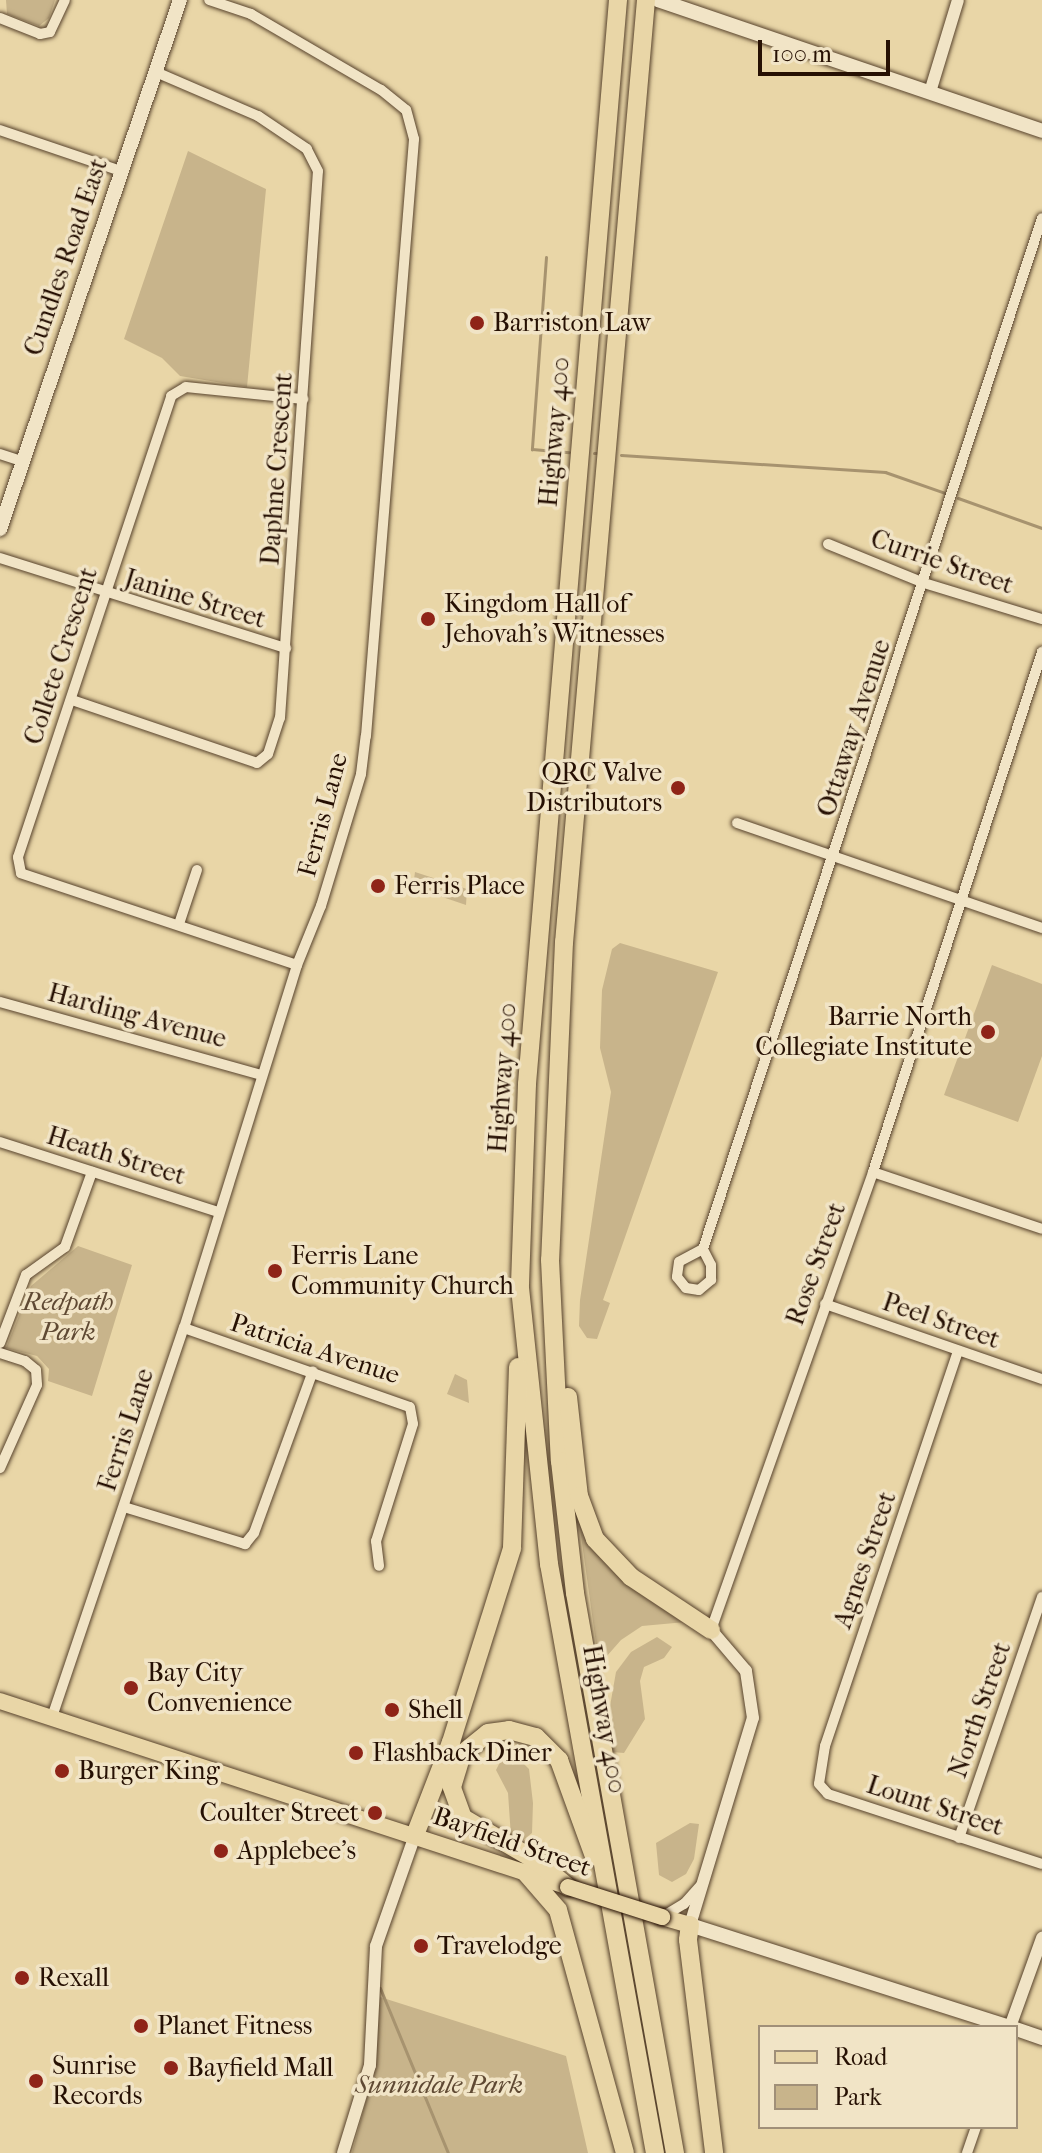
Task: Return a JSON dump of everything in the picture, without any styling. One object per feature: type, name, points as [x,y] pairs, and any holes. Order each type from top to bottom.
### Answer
[{"type":"highway","name":"Highway 400","points":[[618,0],[527,1084],[520,1288],[549,1564],[655,2153]]},
{"type":"highway","name":"Highway 400","points":[[646,0],[564,942],[551,1158],[551,1308],[575,1593],[675,2153]]},
{"type":"highway","points":[[415,1835],[451,1742],[512,1548],[520,1288]]},
{"type":"highway","points":[[551,1308],[564,1353],[576,1474],[588,1526],[631,1577],[711,1630]]},
{"type":"highway","points":[[568,1887],[535,1860],[463,1818],[452,1787],[462,1754],[473,1741],[509,1730],[536,1737],[549,1748],[559,1760],[591,1851],[606,1874]]},
{"type":"highway","points":[[525,1872],[558,1910],[625,2153]]},
{"type":"highway","points":[[690,1925],[688,1940],[714,2153]]},
{"type":"main road","name":"Cundles Road East","points":[[0,529],[180,0]]},
{"type":"main road","points":[[658,0],[1042,131]]},
{"type":"main road","name":"Bayfield Street","points":[[0,1701],[568,1887],[1004,2025]]},
{"type":"main road","points":[[1018,2030],[1042,2038]]},
{"type":"street","points":[[0,18],[40,34],[50,32],[65,0]]},
{"type":"street","name":"Ferris Lane","points":[[52,1717],[184,1328],[297,965],[321,906],[361,774],[366,736],[414,139],[406,110],[381,90],[251,14],[209,0]]},
{"type":"street","points":[[930,92],[958,0]]},
{"type":"street","name":"Daphne Crescent","points":[[72,700],[257,763],[275,739],[286,648],[318,171],[307,149],[258,116],[156,72]]},
{"type":"street","points":[[0,130],[121,171]]},
{"type":"street","name":"Ottaway Avenue","points":[[703,1249],[836,857],[1042,218]]},
{"type":"street","name":"Collete Crescent","points":[[297,965],[21,873],[18,857],[171,396],[186,387],[303,399]]},
{"type":"street","points":[[0,454],[22,461]]},
{"type":"street","name":"Currie Street","points":[[828,544],[924,583],[1042,619]]},
{"type":"street","name":"Janine Street","points":[[0,558],[286,648]]},
{"type":"street","name":"Rose Street","points":[[711,1630],[873,1172],[1042,652]]},
{"type":"street","points":[[737,823],[1042,928]]},
{"type":"street","points":[[179,924],[197,870]]},
{"type":"street","name":"Harding Avenue","points":[[0,1002],[261,1075]]},
{"type":"street","name":"Heath Street","points":[[0,1142],[218,1212]]},
{"type":"street","points":[[0,1343],[26,1275],[65,1247],[92,1172]]},
{"type":"street","points":[[873,1172],[1042,1229]]},
{"type":"street","name":"Peel Street","points":[[825,1304],[1042,1379]]},
{"type":"street","name":"Patricia Avenue","points":[[184,1328],[400,1399],[413,1413],[376,1541],[379,1566]]},
{"type":"street","name":"Agnes Street","points":[[819,1784],[825,1746],[958,1351]]},
{"type":"street","points":[[0,1353],[36,1370],[37,1385],[0,1468]]},
{"type":"street","points":[[124,1507],[245,1544],[254,1533],[313,1371]]},
{"type":"street","name":"North Street","points":[[959,1838],[1042,1597]]},
{"type":"street","points":[[690,1925],[751,1736],[754,1701],[742,1664],[711,1630]]},
{"type":"street","name":"Lount Street","points":[[819,1784],[828,1794],[1042,1864]]},
{"type":"street","points":[[343,2153],[372,2056],[376,1946],[415,1835]]},
{"type":"street","points":[[662,1917],[684,1904],[703,1882]]},
{"type":"street","points":[[1011,2025],[1042,1938]]},
{"type":"street","points":[[967,2153],[975,2129]]},
{"type":"green space","points":[[6,0],[55,0],[49,18],[39,26],[7,14]]},
{"type":"green space","points":[[188,151],[266,189],[247,387],[180,376],[162,358],[124,339]]},
{"type":"green space","points":[[415,872],[467,889],[466,905],[413,887]]},
{"type":"green space","points":[[620,943],[718,972],[603,1300],[610,1303],[597,1339],[587,1338],[579,1326],[580,1300],[611,1092],[600,1048],[602,990],[612,949]]},
{"type":"green space","points":[[992,965],[1042,984],[1042,1056],[1018,1122],[944,1095]]},
{"type":"green space","name":"Redpath Park","points":[[78,1246],[132,1265],[92,1396],[48,1381],[49,1369],[37,1356],[6,1348],[31,1286]]},
{"type":"green space","points":[[455,1374],[467,1380],[469,1403],[447,1394]]},
{"type":"green space","points":[[579,1521],[686,1622],[642,1626],[621,1640],[599,1665]]},
{"type":"green space","points":[[657,1637],[672,1647],[664,1658],[644,1667],[640,1681],[645,1719],[624,1753],[612,1752],[610,1706],[616,1672],[631,1652]]},
{"type":"green space","points":[[515,1755],[529,1769],[533,1803],[532,1833],[522,1841],[511,1837],[508,1793],[496,1770],[501,1760]]},
{"type":"green space","points":[[690,1823],[699,1824],[694,1859],[686,1874],[672,1882],[659,1875],[656,1843]]},
{"type":"green space","name":"Sunnidale Park","points":[[380,1997],[566,2056],[588,2153],[352,2153],[375,2067]]},
{"type":"waterway","points":[[546,257],[532,449],[569,452]]},
{"type":"waterway","points":[[621,455],[885,472],[945,493]]},
{"type":"waterway","points":[[958,498],[1042,528]]},
{"type":"waterway","points":[[380,1988],[448,2153]]},
{"type":"place","name":"Barriston Law","points":[[477,323]]},
{"type":"place","name":"Kingdom Hall of Jehovah's Witnesses","points":[[428,619]]},
{"type":"place","name":"QRC Valve Distributors","points":[[678,788]]},
{"type":"place","name":"Ferris Place","points":[[378,886]]},
{"type":"place","name":"Barrie North Collegiate Institute","points":[[988,1032]]},
{"type":"place","name":"Ferris Lane Community Church","points":[[275,1271]]},
{"type":"place","name":"Bay City Convenience","points":[[131,1688]]},
{"type":"place","name":"Shell","points":[[392,1710]]},
{"type":"place","name":"Flashback Diner","points":[[356,1753]]},
{"type":"place","name":"Burger King","points":[[62,1771]]},
{"type":"place","name":"Coulter Street","points":[[375,1813]]},
{"type":"place","name":"Applebee's","points":[[221,1851]]},
{"type":"place","name":"Travelodge","points":[[421,1946]]},
{"type":"place","name":"Rexall","points":[[22,1978]]},
{"type":"place","name":"Planet Fitness","points":[[141,2026]]},
{"type":"place","name":"Bayfield Mall","points":[[171,2068]]},
{"type":"place","name":"Sunrise Records","points":[[36,2081]]}]
